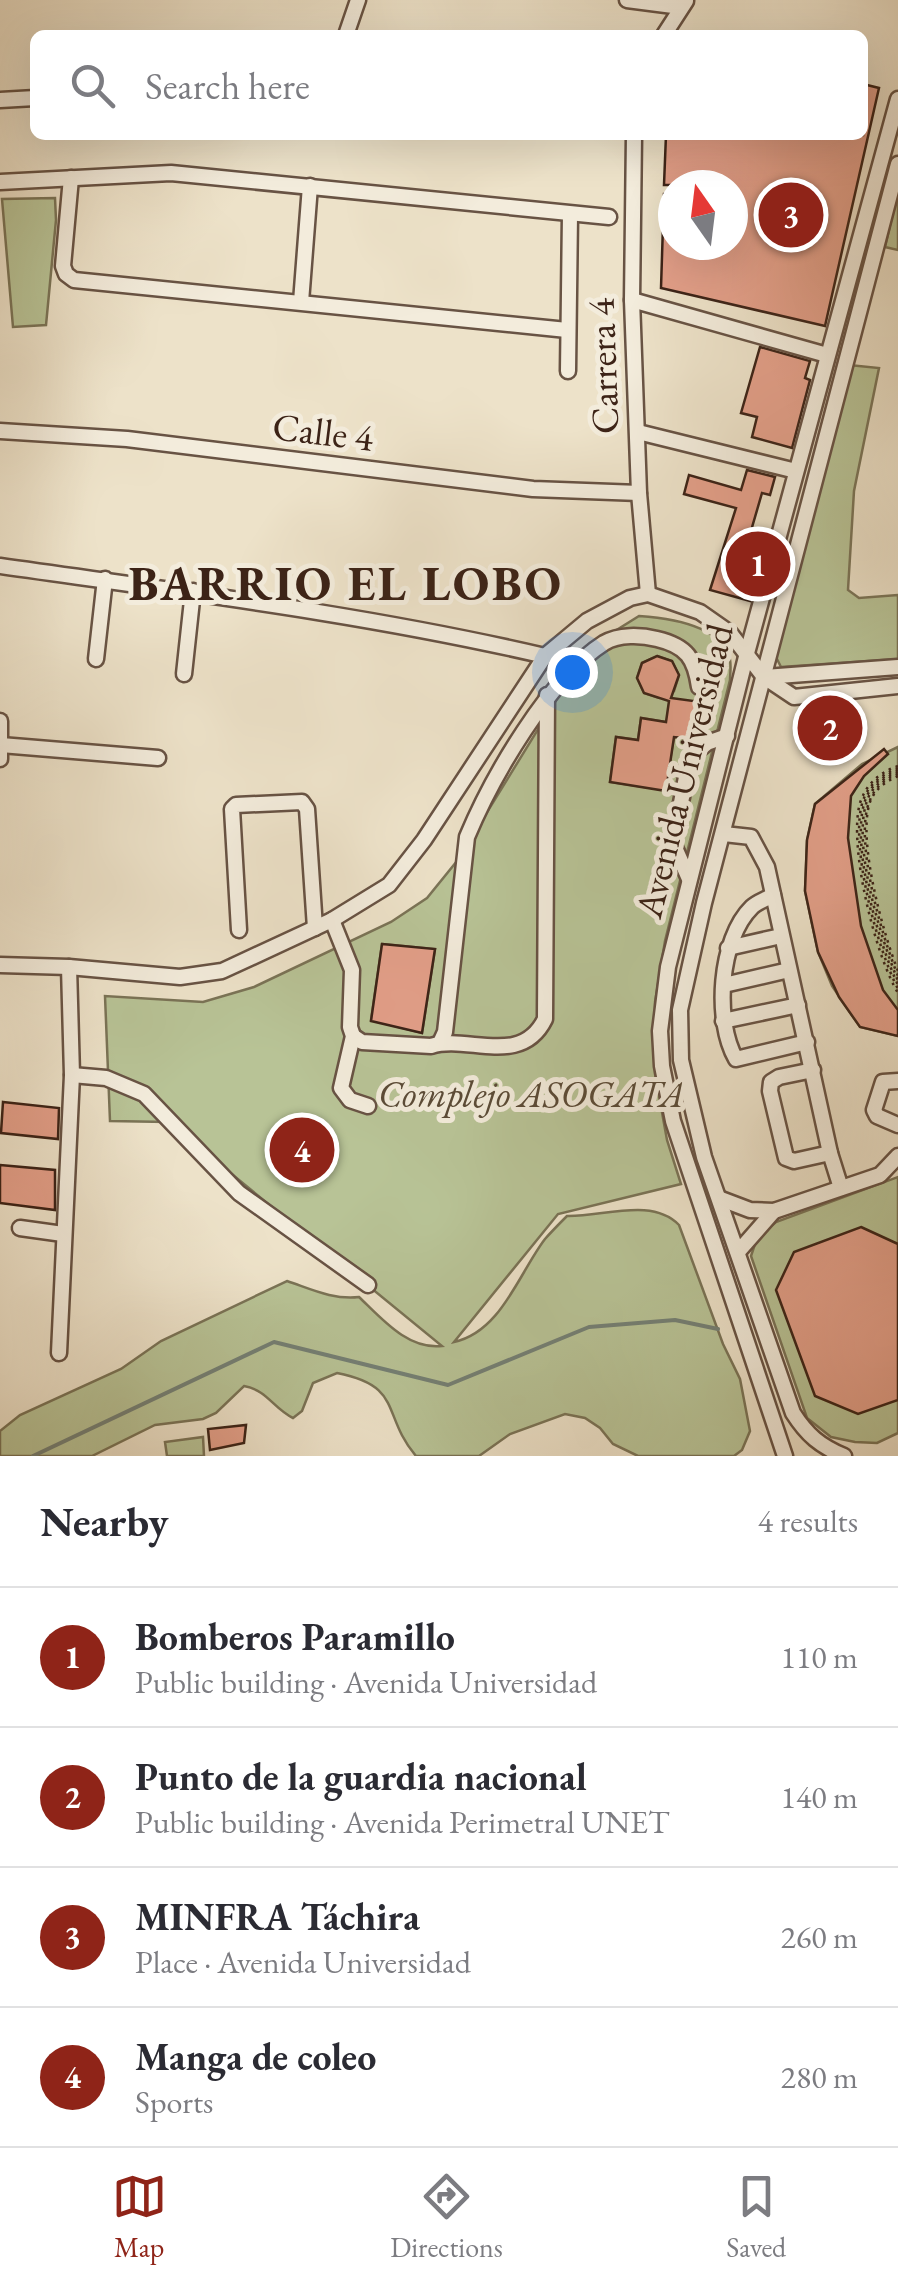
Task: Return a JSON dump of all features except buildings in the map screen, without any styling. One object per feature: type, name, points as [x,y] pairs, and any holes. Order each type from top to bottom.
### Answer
[{"type":"street","points":[[348,30],[358,0]]},
{"type":"street","points":[[627,0],[684,4],[667,30]]},
{"type":"street","points":[[0,100],[30,98]]},
{"type":"street","name":"Avenida Universidad","points":[[785,1456],[673,1122],[662,1066],[662,1002],[747,653],[898,99]]},
{"type":"street","name":"Carrera 4","points":[[634,140],[632,300],[639,494],[648,594]]},
{"type":"street","name":"Avenida Universidad","points":[[844,1456],[806,1433],[793,1413],[697,1133],[679,1034],[686,981],[898,164]]},
{"type":"street","points":[[0,182],[171,173],[609,217]]},
{"type":"street","points":[[71,178],[64,266],[66,274],[74,280],[567,330]]},
{"type":"street","points":[[302,302],[310,186]]},
{"type":"street","points":[[568,371],[570,215]]},
{"type":"street","points":[[632,300],[827,355]]},
{"type":"street","name":"Calle 4","points":[[0,431],[127,439],[533,489],[639,494]]},
{"type":"street","points":[[638,432],[796,471]]},
{"type":"street","points":[[0,566],[192,592],[545,656]]},
{"type":"street","points":[[96,659],[105,580]]},
{"type":"street","points":[[184,674],[192,592]]},
{"type":"street","points":[[0,965],[180,977],[222,971],[332,920],[389,886],[424,840],[545,656],[568,634],[607,608],[648,594],[700,612],[730,633],[764,678],[794,697],[898,686]]},
{"type":"street","points":[[440,1043],[445,1032],[466,837],[547,694],[606,641],[624,637],[660,640],[687,654],[695,664],[699,687]]},
{"type":"street","points":[[764,678],[898,667]]},
{"type":"street","points":[[332,920],[352,970],[350,1028],[362,1042],[482,1048],[508,1046],[530,1038],[545,1020],[547,694]]},
{"type":"street","points":[[0,721],[0,759]]},
{"type":"street","points":[[689,879],[673,843],[690,756],[707,743],[727,736]]},
{"type":"street","points":[[1,745],[158,758]]},
{"type":"street","points":[[238,930],[232,808],[302,802],[308,809],[315,928]]},
{"type":"street","points":[[724,834],[751,837],[768,868],[788,970],[841,1188]]},
{"type":"street","points":[[774,895],[750,910],[728,948],[723,1021],[736,1059],[807,1042]]},
{"type":"street","points":[[728,948],[781,936]]},
{"type":"street","points":[[59,1352],[72,1075],[68,967]]},
{"type":"street","points":[[724,985],[788,970]]},
{"type":"street","points":[[723,1021],[798,1005]]},
{"type":"street","points":[[353,1036],[342,1073],[342,1088],[350,1100],[368,1106]]},
{"type":"street","points":[[812,1070],[771,1082],[777,1122],[786,1158],[794,1161],[830,1153]]},
{"type":"street","points":[[72,1075],[106,1078],[144,1094],[240,1194],[368,1285]]},
{"type":"street","points":[[898,1081],[883,1082],[874,1110],[877,1116],[898,1125]]},
{"type":"street","points":[[721,1199],[750,1210],[774,1211],[880,1175],[898,1156]]},
{"type":"street","points":[[738,1252],[774,1211]]},
{"type":"street","points":[[20,1228],[62,1234]]},
{"type":"path","points":[[898,772],[882,774],[870,785],[859,812],[868,901],[878,943],[898,981]]},
{"type":"path","points":[[898,772],[876,789],[866,813],[874,900],[898,981]]},
{"type":"green space","points":[[898,191],[898,250],[885,247]]},
{"type":"green space","points":[[55,198],[46,325],[13,327],[2,199]]},
{"type":"green space","points":[[849,365],[879,368],[854,491],[848,590],[859,598],[898,595],[898,659],[781,667],[776,657]]},
{"type":"green space","name":"Complejo ASOGATA","points":[[639,616],[677,621],[714,637],[723,645],[730,662],[730,680],[665,941],[655,1002],[655,1074],[667,1140],[681,1184],[558,1214],[454,1342],[470,1336],[497,1314],[545,1239],[567,1216],[626,1210],[655,1212],[679,1225],[740,1379],[750,1431],[742,1450],[734,1456],[638,1456],[613,1444],[585,1418],[565,1414],[510,1434],[479,1456],[416,1456],[382,1394],[358,1379],[337,1373],[313,1383],[302,1411],[293,1418],[259,1391],[244,1386],[216,1413],[203,1419],[155,1425],[92,1456],[0,1456],[0,1431],[20,1415],[121,1369],[161,1341],[287,1281],[331,1295],[359,1297],[407,1338],[442,1346],[168,1122],[110,1121],[105,996],[203,1002],[254,987],[391,922],[427,898],[457,861],[572,674],[607,636]],"holes":[[[657,656],[672,661],[679,675],[674,691],[659,698],[644,693],[637,678],[642,663]],[[701,703],[695,740],[674,737],[665,790],[610,782],[616,737],[638,740],[641,718],[666,722]],[[382,944],[435,949],[422,1033],[371,1020]]]},
{"type":"green space","points":[[898,747],[898,1036],[860,1027],[832,986],[818,952],[805,891],[807,841],[815,804],[862,764]]},
{"type":"green space","points":[[898,1177],[898,1433],[877,1443],[831,1437],[807,1418],[751,1256],[757,1238],[776,1222]]},
{"type":"green space","points":[[203,1437],[204,1456],[167,1456],[165,1442]]},
{"type":"waterway","points":[[33,1456],[274,1342],[448,1385],[589,1327],[675,1320],[718,1329]]},
{"type":"place","name":"MINFRA Táchira","points":[[791,215]]},
{"type":"place","name":"Bomberos Paramillo","points":[[758,564]]},
{"type":"place","name":"Punto de la guardia nacional","points":[[830,728]]},
{"type":"place","name":"Manga de coleo","points":[[302,1150]]},
{"type":"district","name":"BARRIO EL LOBO","points":[[346,583]]}]
